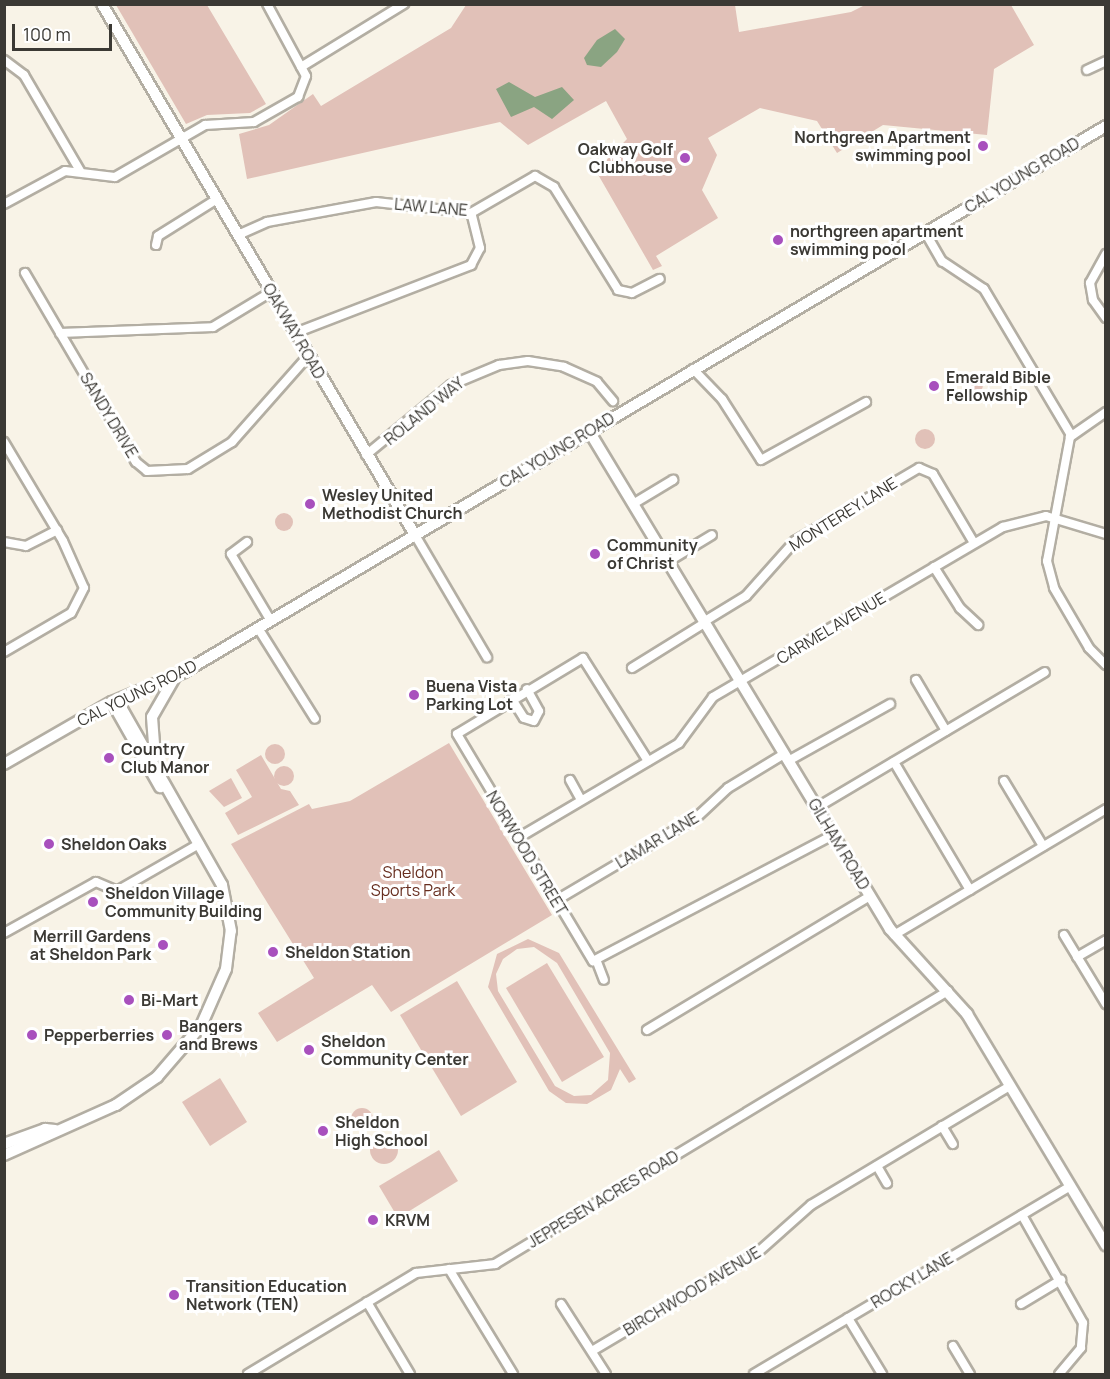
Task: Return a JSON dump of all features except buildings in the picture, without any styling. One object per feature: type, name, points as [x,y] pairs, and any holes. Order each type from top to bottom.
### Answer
[{"type":"main road","name":"OAKWAY ROAD","points":[[102,4],[415,535]]},
{"type":"main road","name":"CAL YOUNG ROAD","points":[[4,764],[112,702],[175,677],[1106,126]]},
{"type":"main road","name":"GILHAM ROAD","points":[[589,431],[894,934],[948,991],[1011,1086],[1106,1245]]},
{"type":"main road","points":[[4,1155],[48,1138],[55,1130],[145,1087],[188,1044],[212,1005],[226,969],[231,923],[222,885],[176,806],[150,729],[175,677]]},
{"type":"main road","points":[[112,702],[122,710],[169,790]]},
{"type":"main road","points":[[112,702],[158,784],[176,806]]},
{"type":"main road","points":[[4,1143],[45,1129],[55,1130]]},
{"type":"street","points":[[56,174],[80,171],[115,177],[181,138],[210,124],[260,120],[302,94],[307,80],[267,4]]},
{"type":"street","points":[[301,68],[404,4]]},
{"type":"street","points":[[4,60],[24,75],[80,171]]},
{"type":"street","points":[[1087,70],[1106,61]]},
{"type":"street","points":[[4,204],[56,174],[69,164],[71,155]]},
{"type":"street","name":"LAW LANE","points":[[238,235],[267,222],[376,202],[471,213],[523,179],[544,178],[618,290],[632,293],[660,279]]},
{"type":"street","points":[[156,245],[158,236],[217,199]]},
{"type":"street","points":[[295,333],[471,265],[480,248],[471,213]]},
{"type":"street","points":[[925,232],[942,261],[986,291],[1071,435],[1047,556],[1050,579],[1089,648],[1106,665]]},
{"type":"street","points":[[1106,254],[1090,283],[1093,300],[1106,318]]},
{"type":"street","name":"SANDY DRIVE","points":[[25,273],[136,462],[147,471],[188,469],[232,442],[308,356]]},
{"type":"street","points":[[60,333],[213,327],[272,292]]},
{"type":"street","name":"ROLAND WAY","points":[[366,455],[452,385],[499,364],[528,361],[564,367],[597,382],[613,400]]},
{"type":"street","points":[[693,369],[722,399],[761,460],[866,402]]},
{"type":"street","points":[[1071,435],[1106,412]]},
{"type":"street","points":[[4,442],[57,530],[81,578],[87,598],[71,613],[4,652]]},
{"type":"street","name":"MONTEREY LANE","points":[[632,668],[746,596],[795,541],[916,470],[933,474],[974,543]]},
{"type":"street","points":[[633,504],[672,480]]},
{"type":"street","name":"CARMEL AVENUE","points":[[518,838],[681,742],[710,700],[974,543],[1018,520],[1054,517],[1106,534]]},
{"type":"street","points":[[4,542],[26,546],[57,530]]},
{"type":"street","name":"OAKWAY ROAD","points":[[415,535],[487,657]]},
{"type":"street","points":[[669,561],[712,535]]},
{"type":"street","points":[[247,542],[232,555],[271,621]]},
{"type":"street","points":[[934,567],[960,608],[978,625]]},
{"type":"street","points":[[258,628],[315,719]]},
{"type":"street","points":[[527,690],[539,711],[534,721],[524,718],[512,699],[579,658],[590,663],[648,761]]},
{"type":"street","points":[[816,808],[1045,672]]},
{"type":"street","points":[[916,680],[946,730]]},
{"type":"street","name":"NORWOOD STREET","points":[[512,699],[457,736],[590,958],[600,961],[604,980]]},
{"type":"street","name":"LAMAR LANE","points":[[555,901],[697,817],[728,788],[890,704]]},
{"type":"street","points":[[894,762],[970,890]]},
{"type":"street","points":[[570,780],[581,800]]},
{"type":"street","points":[[1004,781],[1043,846]]},
{"type":"street","points":[[894,934],[1106,809]]},
{"type":"street","points":[[600,961],[725,887],[761,877],[833,835]]},
{"type":"street","points":[[4,933],[47,905],[60,904],[97,882],[117,891],[199,844]]},
{"type":"street","points":[[647,1030],[870,896]]},
{"type":"street","points":[[1064,935],[1106,1004]]},
{"type":"street","points":[[1077,957],[1106,940]]},
{"type":"street","name":"JEPPESEN ACRES ROAD","points":[[248,1374],[416,1273],[448,1269],[475,1270],[495,1264],[948,991]]},
{"type":"street","name":"BIRCHWOOD AVENUE","points":[[592,1351],[757,1253],[807,1208],[1011,1086]]},
{"type":"street","points":[[942,1126],[953,1144]]},
{"type":"street","points":[[877,1166],[887,1183]]},
{"type":"street","name":"ROCKY LANE","points":[[754,1374],[1070,1186]]},
{"type":"street","points":[[1022,1215],[1080,1313],[1084,1333],[1076,1357],[1058,1374]]},
{"type":"street","points":[[448,1269],[513,1374]]},
{"type":"street","points":[[1021,1304],[1061,1280]]},
{"type":"street","points":[[367,1302],[410,1374]]},
{"type":"street","points":[[561,1304],[606,1374]]},
{"type":"street","points":[[848,1318],[882,1374]]},
{"type":"street","points":[[953,1346],[970,1374]]},
{"type":"green space","points":[[116,5],[207,5],[266,104],[250,113],[207,115],[186,124]]},
{"type":"green space","points":[[466,5],[735,5],[739,32],[851,12],[865,5],[1011,5],[1034,45],[994,69],[987,135],[883,125],[837,153],[817,121],[760,108],[708,138],[717,155],[702,190],[718,218],[656,256],[662,266],[653,270],[596,171],[627,139],[606,101],[528,145],[500,122],[247,179],[239,134],[269,125],[313,94],[321,106],[451,28]]},
{"type":"green space","points":[[974,376],[980,379],[983,385],[980,391],[974,394],[968,391],[965,385],[968,379]]},
{"type":"green space","points":[[921,429],[929,429],[935,435],[935,443],[929,449],[921,449],[915,443],[915,435]]},
{"type":"green space","points":[[280,513],[288,513],[293,518],[291,529],[280,531],[275,526],[275,518]]},
{"type":"green space","name":"Sheldon Sports Park","points":[[449,743],[552,915],[391,1012],[372,985],[277,1042],[258,1013],[314,978],[231,844],[309,804],[312,809],[350,801]]},
{"type":"green space","points":[[275,744],[282,747],[285,754],[282,761],[275,764],[268,761],[265,754],[268,747]]},
{"type":"green space","points":[[261,755],[281,789],[290,791],[299,805],[238,835],[225,813],[252,797],[236,770]]},
{"type":"green space","points":[[284,766],[291,769],[294,776],[291,783],[284,786],[277,783],[274,776],[277,769]]},
{"type":"green space","points":[[231,778],[242,798],[224,807],[209,791]]},
{"type":"green space","points":[[528,939],[559,953],[636,1079],[629,1083],[620,1069],[611,1090],[587,1104],[566,1103],[549,1091],[488,987],[497,954]],"holes":[[[534,947],[557,963],[610,1053],[608,1080],[591,1095],[574,1096],[555,1086],[498,991],[496,974],[503,959],[517,949]]]},
{"type":"green space","points":[[547,963],[604,1057],[562,1082],[506,988]]},
{"type":"green space","points":[[457,981],[517,1082],[461,1116],[400,1015]]},
{"type":"green space","points":[[220,1078],[247,1122],[210,1146],[182,1102]]},
{"type":"green space","points":[[362,1108],[372,1115],[373,1119],[366,1129],[362,1130],[352,1123],[351,1119],[358,1109]]},
{"type":"green space","points":[[384,1136],[394,1140],[398,1150],[394,1160],[384,1164],[374,1160],[370,1150],[374,1140]]},
{"type":"green space","points":[[439,1150],[458,1181],[398,1218],[379,1186]]},
{"type":"shaded area","points":[[615,29],[625,39],[617,52],[601,67],[587,65],[584,58],[597,40]]},
{"type":"shaded area","points":[[509,82],[535,97],[562,87],[574,100],[552,119],[534,107],[511,117],[496,89]]},
{"type":"place","name":"Northgreen Apartment swimming pool","points":[[983,146]]},
{"type":"place","name":"Oakway Golf Clubhouse","points":[[685,158]]},
{"type":"place","name":"northgreen apartment swimming pool","points":[[778,240]]},
{"type":"place","name":"Emerald Bible Fellowship","points":[[934,386]]},
{"type":"place","name":"Wesley United Methodist Church","points":[[310,504]]},
{"type":"place","name":"Community of Christ","points":[[595,554]]},
{"type":"place","name":"Buena Vista Parking Lot","points":[[414,695]]},
{"type":"place","name":"Country Club Manor","points":[[109,758]]},
{"type":"place","name":"Sheldon Oaks","points":[[49,844]]},
{"type":"place","name":"Sheldon Village Community Building","points":[[93,902]]},
{"type":"place","name":"Merrill Gardens at Sheldon Park","points":[[163,945]]},
{"type":"place","name":"Sheldon Station","points":[[273,952]]},
{"type":"place","name":"Bi-Mart","points":[[129,1000]]},
{"type":"place","name":"Pepperberries","points":[[32,1035]]},
{"type":"place","name":"Bangers and Brews","points":[[167,1035]]},
{"type":"place","name":"Sheldon Community Center","points":[[309,1050]]},
{"type":"place","name":"Sheldon High School","points":[[323,1131]]},
{"type":"place","name":"KRVM","points":[[373,1220]]},
{"type":"place","name":"Transition Education Network (TEN)","points":[[174,1295]]}]
